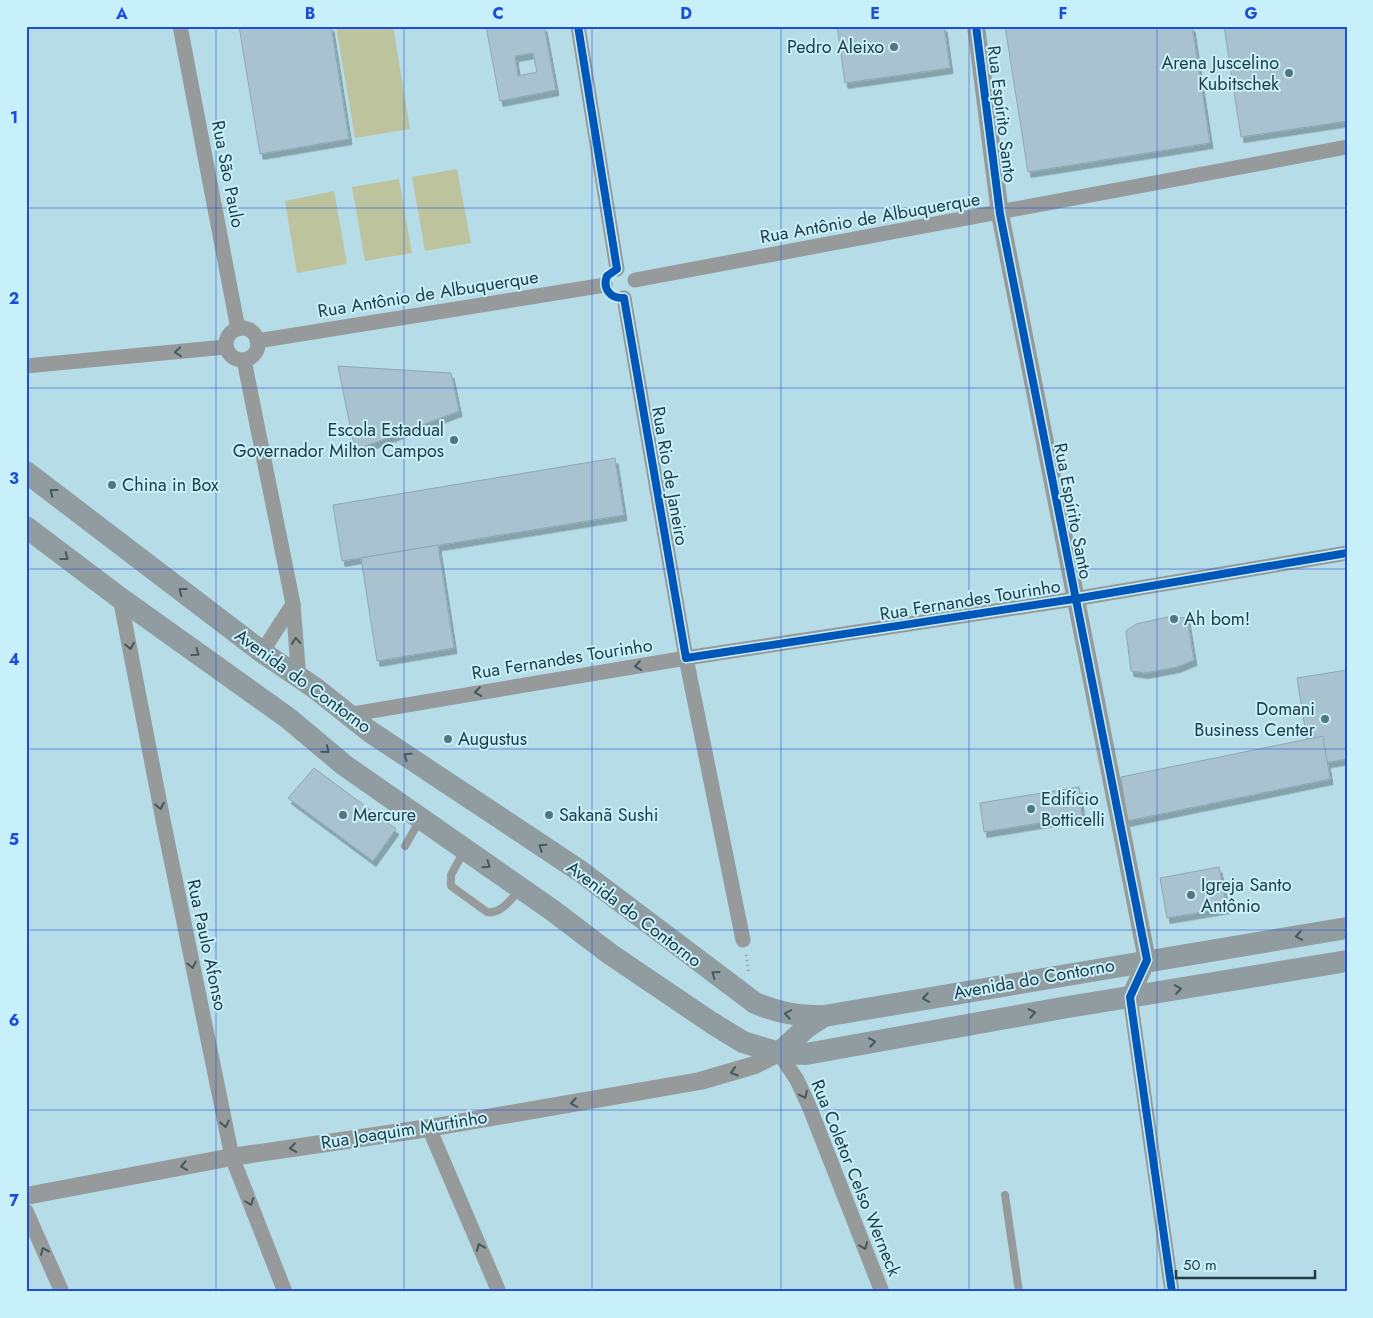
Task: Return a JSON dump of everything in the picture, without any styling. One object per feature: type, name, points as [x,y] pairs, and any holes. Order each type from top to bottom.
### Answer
[{"type":"main road","name":"Avenida do Contorno","points":[[26,472],[262,652],[299,679],[315,688],[347,715],[580,871],[755,1003],[773,1011],[793,1015],[824,1016],[1147,960],[1157,960],[1347,928]]},
{"type":"main road","name":"Avenida do Contorno","points":[[26,527],[120,598],[288,718],[344,765],[465,849],[610,954],[743,1042],[779,1053],[806,1054],[1347,961]]},
{"type":"main road","points":[[779,1053],[807,1027],[824,1016]]},
{"type":"street","name":"Rua São Paulo","points":[[180,26],[238,329]]},
{"type":"street","points":[[578,26],[617,268]]},
{"type":"street","name":"Rua Espírito Santo","points":[[976,26],[1000,214],[1074,600],[1147,960]]},
{"type":"street","name":"Rua Antônio de Albuquerque","points":[[635,280],[1000,214],[1347,147]]},
{"type":"street","points":[[617,268],[630,272],[635,280],[634,289],[624,298],[614,297],[606,290],[607,276],[617,268]]},
{"type":"street","name":"Rua Antônio de Albuquerque","points":[[258,341],[605,285]]},
{"type":"street","name":"Rua Rio de Janeiro","points":[[624,298],[686,658],[743,940]]},
{"type":"street","points":[[238,329],[248,329],[258,341],[253,355],[244,360],[234,358],[226,347],[230,333],[238,329]]},
{"type":"street","points":[[26,366],[226,347]]},
{"type":"street","points":[[244,360],[293,604],[299,679]]},
{"type":"street","name":"Rua Fernandes Tourinho","points":[[347,715],[686,658],[1074,600],[1347,553]]},
{"type":"street","name":"Rua Paulo Afonso","points":[[120,598],[162,820],[232,1157],[285,1292]]},
{"type":"street","points":[[262,652],[293,604]]},
{"type":"street","points":[[1147,960],[1130,997],[1170,1291]]},
{"type":"street","name":"Rua Joaquim Murtinho","points":[[26,1196],[232,1157],[429,1128],[700,1081],[755,1066],[779,1053]]},
{"type":"street","name":"Rua Coletor Celso Werneck","points":[[779,1053],[797,1080],[809,1106],[882,1292]]},
{"type":"street","points":[[429,1128],[499,1292]]},
{"type":"street","points":[[26,1211],[62,1292]]},
{"type":"lane","points":[[405,846],[421,819]]},
{"type":"lane","points":[[465,849],[452,875],[451,886],[487,912],[493,913],[500,910],[521,889]]},
{"type":"lane","points":[[1005,1195],[1019,1292]]},
{"type":"green space","points":[[336,26],[393,26],[410,129],[355,138]]},
{"type":"green space","points":[[457,169],[471,243],[425,251],[412,177]]},
{"type":"green space","points":[[399,179],[412,253],[365,261],[352,187]]},
{"type":"green space","points":[[334,191],[347,264],[297,273],[285,201]]},
{"type":"building","points":[[239,26],[331,26],[349,139],[260,154]]},
{"type":"building","points":[[486,26],[544,26],[556,90],[500,101]],"holes":[[[533,53],[537,72],[518,76],[515,56]]]},
{"type":"building","name":"Pedro Aleixo","points":[[837,26],[944,26],[950,68],[845,83]]},
{"type":"building","points":[[1005,26],[1192,26],[1210,143],[1028,172]]},
{"type":"building","name":"Arena Juscelino Kubitschek","points":[[1224,26],[1347,26],[1347,121],[1241,137]]},
{"type":"building","points":[[338,366],[451,373],[459,411],[355,450]]},
{"type":"building","points":[[615,458],[624,515],[342,561],[333,505]]},
{"type":"building","points":[[438,545],[454,648],[377,661],[361,558]]},
{"type":"building","points":[[1168,617],[1187,618],[1194,660],[1177,667],[1145,673],[1131,671],[1126,631],[1136,624]]},
{"type":"building","name":"Domani Business Center","points":[[1347,670],[1347,759],[1311,765],[1297,678]]},
{"type":"building","points":[[1323,736],[1330,779],[1127,821],[1121,777]]},
{"type":"building","points":[[314,768],[396,829],[373,861],[288,798]]},
{"type":"building","name":"Edifício Botticelli","points":[[1079,787],[1082,816],[984,832],[980,803]]},
{"type":"building","points":[[1219,867],[1227,908],[1167,918],[1160,878]]},
{"type":"cycle path","points":[[578,26],[617,269],[607,276],[606,285],[612,295],[624,298],[686,658],[1074,599],[1347,553]]},
{"type":"cycle path","points":[[976,26],[1000,214],[1147,960],[1130,997],[1172,1292]]},
{"type":"place","name":"Pedro Aleixo","points":[[894,47]]},
{"type":"place","name":"Arena Juscelino Kubitschek","points":[[1289,73]]},
{"type":"place","name":"Escola Estadual Governador Milton Campos","points":[[454,440]]},
{"type":"place","name":"China in Box","points":[[112,485]]},
{"type":"place","name":"Ah bom!","points":[[1174,619]]},
{"type":"place","name":"Domani Business Center","points":[[1325,719]]},
{"type":"place","name":"Augustus","points":[[448,739]]},
{"type":"place","name":"Edifício Botticelli","points":[[1031,809]]},
{"type":"place","name":"Mercure","points":[[343,815]]},
{"type":"place","name":"Sakanã Sushi","points":[[549,815]]},
{"type":"place","name":"Igreja Santo Antônio","points":[[1191,895]]}]
